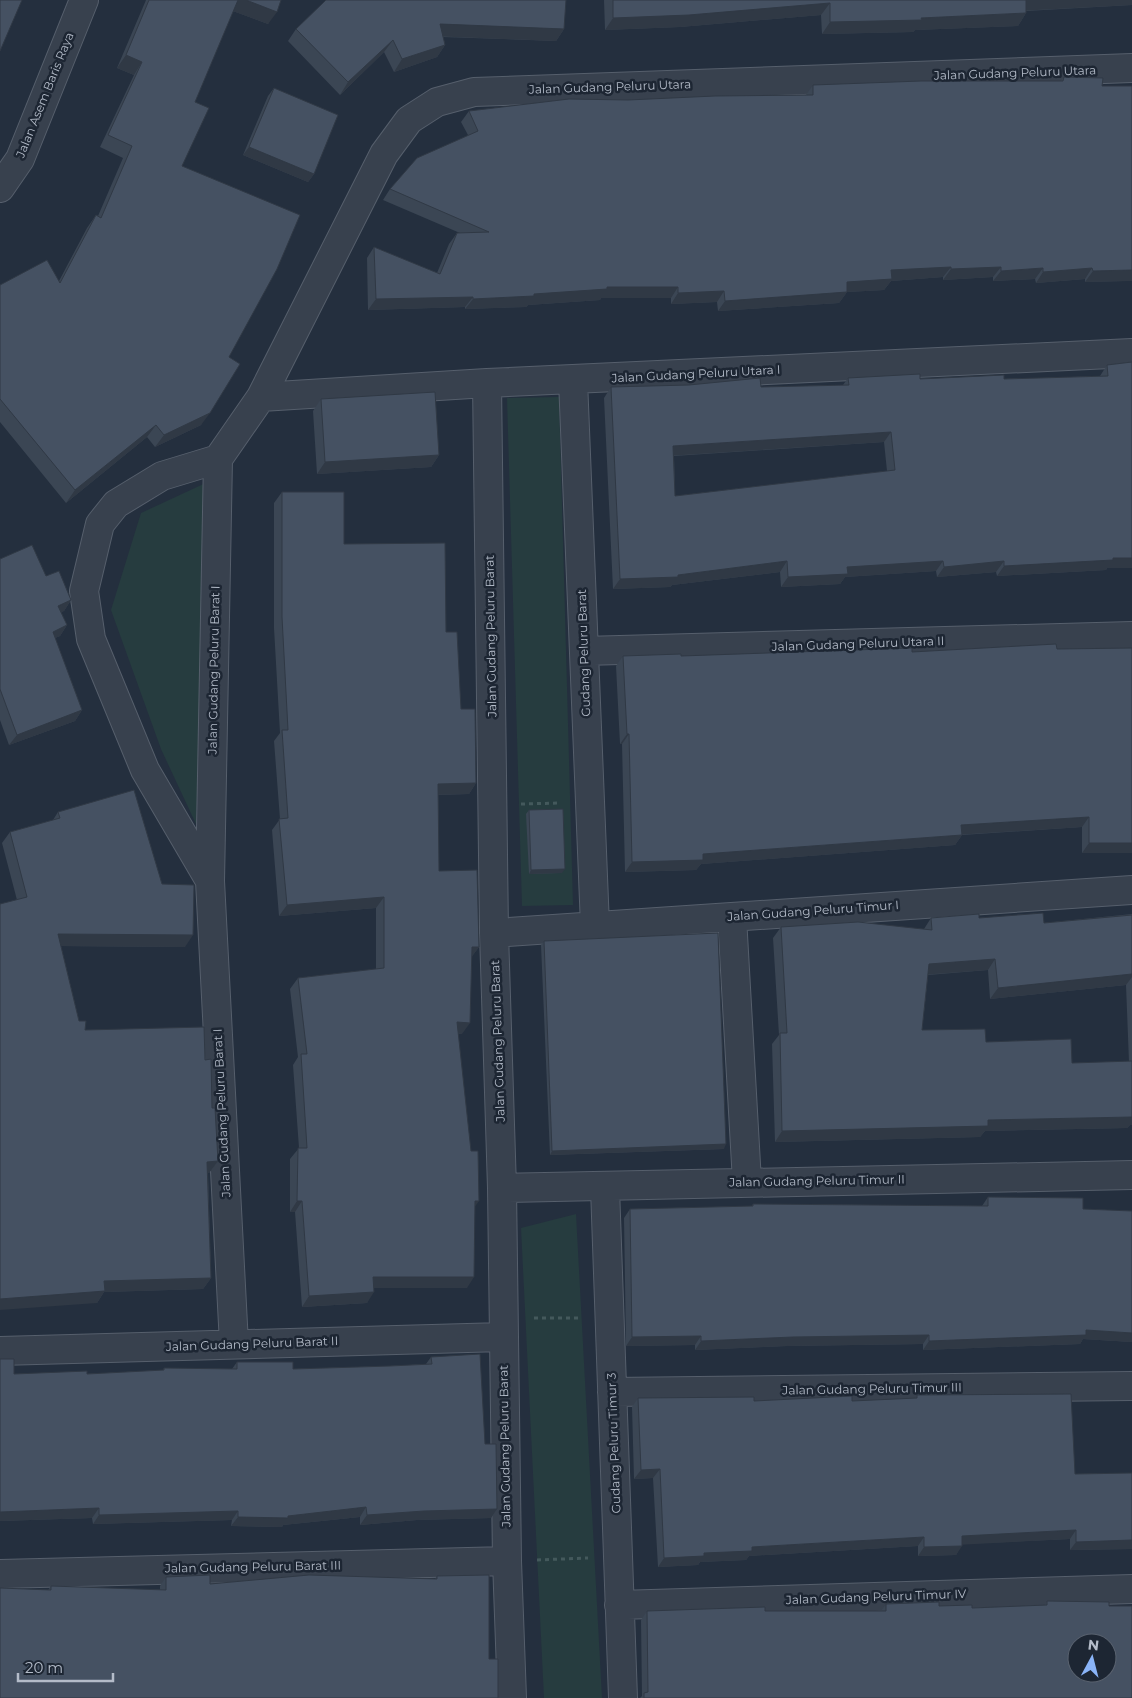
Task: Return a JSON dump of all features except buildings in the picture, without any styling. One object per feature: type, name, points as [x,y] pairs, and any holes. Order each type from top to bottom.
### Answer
[{"type":"street","name":"Jalan Asem Baris Raya","points":[[0,188],[20,159],[84,0]]},
{"type":"street","name":"Jalan Gudang Peluru Utara","points":[[261,397],[384,154],[409,120],[437,102],[474,92],[1132,68]]},
{"type":"street","name":"Jalan Gudang Peluru Utara I","points":[[261,397],[487,383],[1132,353]]},
{"type":"street","name":"Gudang Peluru Barat","points":[[573,380],[595,926]]},
{"type":"street","name":"Jalan Gudang Peluru Barat","points":[[487,383],[494,933],[502,1188],[506,1561],[512,1698]]},
{"type":"street","points":[[218,459],[261,397]]},
{"type":"street","name":"Jalan Gudang Peluru Barat I","points":[[210,881],[145,770],[90,639],[84,591],[100,524],[116,504],[162,476],[218,459],[210,881],[234,1344]]},
{"type":"street","name":"Jalan Gudang Peluru Utara II","points":[[584,651],[1132,636]]},
{"type":"street","name":"Jalan Gudang Peluru Timur I","points":[[494,933],[1132,890]]},
{"type":"street","points":[[732,917],[747,1182]]},
{"type":"street","name":"Jalan Gudang Peluru Timur II","points":[[502,1188],[605,1188],[747,1182],[1132,1175]]},
{"type":"street","name":"Gudang Peluru Timur 3","points":[[605,1188],[623,1698]]},
{"type":"street","name":"Jalan Gudang Peluru Barat II","points":[[0,1351],[234,1344],[503,1328]]},
{"type":"street","name":"Jalan Gudang Peluru Timur III","points":[[612,1392],[1132,1386]]},
{"type":"street","name":"Jalan Gudang Peluru Barat III","points":[[0,1574],[506,1561]]},
{"type":"street","name":"Jalan Gudang Peluru Timur IV","points":[[619,1606],[1132,1590]]},
{"type":"path","points":[[493,806],[590,801]]},
{"type":"path","points":[[503,1328],[609,1318]]},
{"type":"path","points":[[506,1561],[618,1557]]},
{"type":"green space","points":[[559,397],[573,905],[522,906],[507,398]]},
{"type":"green space","points":[[210,481],[196,824],[161,749],[111,610],[141,513]]},
{"type":"green space","points":[[576,1214],[602,1698],[544,1698],[521,1228]]}]
